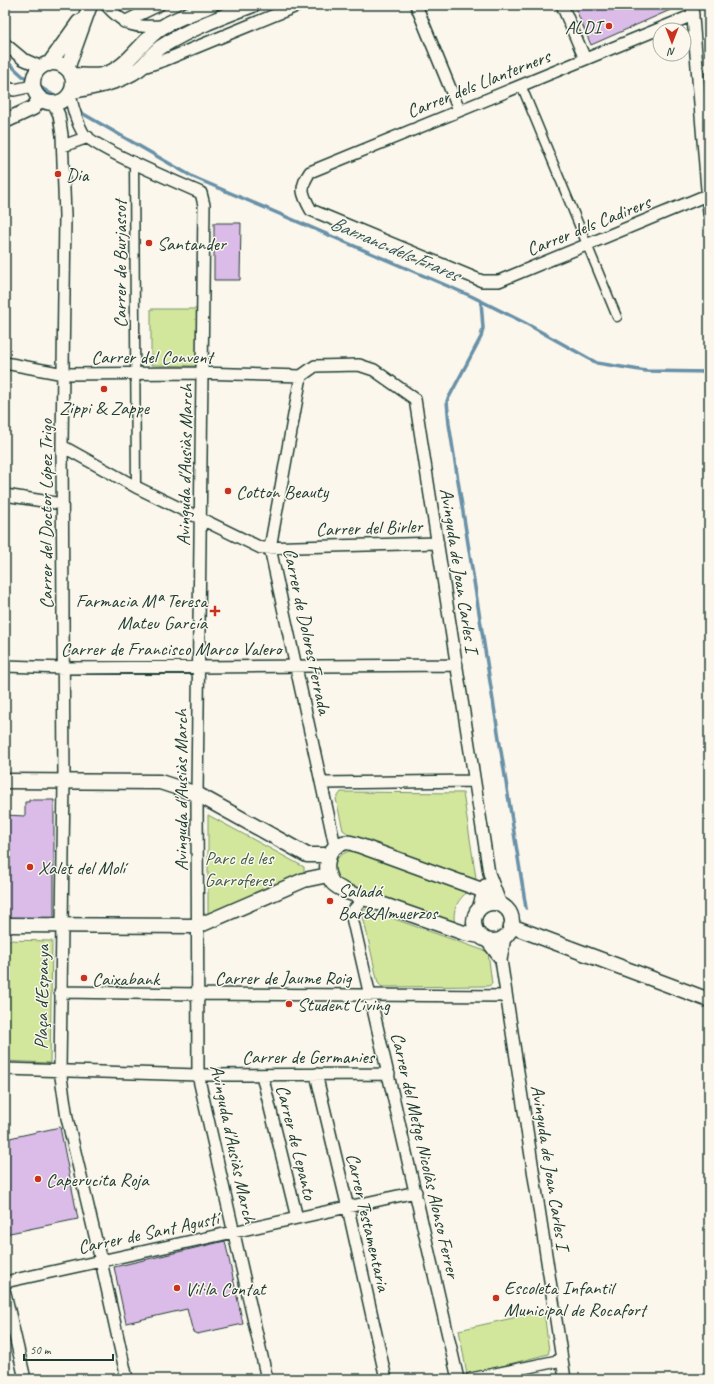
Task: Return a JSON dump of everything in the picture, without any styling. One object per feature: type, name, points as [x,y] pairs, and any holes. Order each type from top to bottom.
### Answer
[{"type":"street","points":[[106,5],[124,22],[138,27],[164,26]]},
{"type":"street","points":[[124,22],[159,5]]},
{"type":"street","points":[[69,72],[102,75],[117,69],[130,58],[145,40],[164,26],[211,5]]},
{"type":"street","points":[[139,68],[160,48],[200,26],[252,5]]},
{"type":"street","points":[[89,8],[45,66],[33,78],[33,86],[36,94],[43,101],[54,104],[65,100],[71,93],[119,80],[139,68],[172,57],[299,5]]},
{"type":"street","points":[[416,5],[459,110]]},
{"type":"street","points":[[562,5],[585,58]]},
{"type":"street","points":[[69,72],[89,8]]},
{"type":"street","points":[[693,10],[709,214]]},
{"type":"street","name":"Carrer dels Llanterners","points":[[482,281],[311,210],[304,198],[303,182],[310,172],[585,58],[693,10]]},
{"type":"street","points":[[5,44],[23,59],[45,66],[62,65],[69,72],[74,82],[71,93],[75,117],[84,134],[108,150],[134,162]]},
{"type":"street","points":[[521,85],[617,317]]},
{"type":"street","points":[[5,87],[14,90],[33,86]]},
{"type":"street","points":[[5,121],[33,108],[40,99]]},
{"type":"street","name":"Carrer del Doctor López Trigo","points":[[54,104],[59,115],[63,146],[65,216],[62,446],[64,781],[61,926]]},
{"type":"street","points":[[63,146],[88,137]]},
{"type":"street","name":"Avinguda d'Ausiàs March","points":[[134,162],[201,193],[204,205],[197,794],[198,1075],[267,1379]]},
{"type":"street","name":"Carrer de Burjassot","points":[[134,162],[136,487]]},
{"type":"street","name":"Carrer dels Cadirers","points":[[482,281],[499,281],[707,195]]},
{"type":"street","name":"Carrer del Convent","points":[[5,362],[64,374],[203,373],[301,376]]},
{"type":"street","name":"Avinguda de Joan Carles I","points":[[301,376],[315,366],[359,365],[374,370],[415,399],[489,873],[498,904]]},
{"type":"street","name":"Carrer de Dolores Ferrada","points":[[301,376],[270,548],[322,783],[332,850]]},
{"type":"street","name":"Carrer del Birler","points":[[62,446],[136,487],[261,548],[438,543]]},
{"type":"street","points":[[5,495],[62,504]]},
{"type":"street","name":"Carrer de Francisco Marco Valero","points":[[5,666],[64,668],[456,665]]},
{"type":"street","points":[[5,781],[160,782],[197,794],[307,855],[332,850],[344,842],[358,845],[482,892],[511,915],[508,932],[498,941],[482,938],[347,892],[332,883],[328,875],[332,850]]},
{"type":"street","points":[[322,783],[474,781]]},
{"type":"street","name":"Avinguda de Joan Carles I","points":[[477,912],[489,873]]},
{"type":"street","points":[[61,926],[198,926],[304,880],[328,875]]},
{"type":"street","name":"Carrer del Metge Nicolàs Alonso Ferrer","points":[[364,898],[351,913],[458,1379]]},
{"type":"street","points":[[482,938],[475,929],[474,922],[477,912],[481,907],[498,904]]},
{"type":"street","name":"Plaça d'Espanya","points":[[5,925],[61,926],[60,1070],[5,1069]]},
{"type":"street","points":[[508,932],[709,1000]]},
{"type":"street","name":"Avinguda de Joan Carles I","points":[[508,932],[501,960],[565,1379]]},
{"type":"street","name":"Avinguda de Joan Carles I","points":[[482,938],[501,960]]},
{"type":"street","name":"Carrer de Jaume Roig","points":[[60,992],[506,996]]},
{"type":"street","points":[[60,1070],[67,1118],[127,1379]]},
{"type":"street","name":"Carrer de Germanies","points":[[60,1070],[198,1075],[389,1074]]},
{"type":"street","name":"Carrer Testamentaria","points":[[316,1074],[348,1208],[386,1379]]},
{"type":"street","name":"Carrer de Lepanto","points":[[262,1075],[297,1218]]},
{"type":"street","name":"Carrer de Sant Agustí","points":[[5,1282],[416,1192]]},
{"type":"street","points":[[5,1293],[25,1379]]},
{"type":"street","points":[[471,1379],[562,1360]]},
{"type":"green space","points":[[151,309],[198,309],[197,366],[151,365]]},
{"type":"green space","points":[[341,792],[463,793],[476,878],[475,881],[351,836],[343,830],[336,799]]},
{"type":"green space","name":"Parc de les Garroferes","points":[[208,815],[304,867],[304,872],[211,915],[208,914]]},
{"type":"green space","points":[[355,850],[469,891],[461,898],[454,912],[456,928],[340,883],[334,871],[335,863],[343,854]]},
{"type":"green space","points":[[366,909],[488,952],[492,984],[488,986],[382,987],[378,983],[362,912]]},
{"type":"green space","points":[[5,940],[52,941],[50,1063],[5,1061]]},
{"type":"green space","points":[[544,1311],[549,1351],[548,1354],[467,1375],[459,1330]]},
{"type":"building","name":"ALDI","points":[[574,5],[677,5],[677,7],[591,45]]},
{"type":"building","points":[[214,223],[241,223],[240,280],[214,280]]},
{"type":"building","name":"Xalet del Molí","points":[[29,800],[54,800],[54,919],[5,918],[5,815],[25,816],[25,802],[29,802]]},
{"type":"building","name":"Caperucita Roja","points":[[60,1127],[78,1219],[5,1234],[5,1139]]},
{"type":"building","name":"Vil·la Contat","points":[[225,1241],[243,1324],[197,1334],[193,1332],[187,1309],[126,1323],[114,1267]]},
{"type":"waterway","name":"Barranc dels Frares","points":[[5,60],[26,79]]},
{"type":"waterway","name":"Barranc dels Frares","points":[[40,87],[56,97]]},
{"type":"waterway","name":"Barranc dels Frares","points":[[80,112],[193,177],[471,296],[525,323],[597,363],[646,371],[709,372]]},
{"type":"waterway","points":[[481,301],[483,328],[481,337],[447,401],[449,424],[526,908]]},
{"type":"place","name":"ALDI","points":[[609,26]]},
{"type":"place","name":"Dia","points":[[58,174]]},
{"type":"place","name":"Santander","points":[[149,243]]},
{"type":"place","name":"Zippi & Zappe","points":[[104,389]]},
{"type":"place","name":"Cotton Beauty","points":[[228,491]]},
{"type":"place","name":"Farmacia Mª Teresa Mateu García","points":[[215,611]]},
{"type":"place","name":"Xalet del Molí","points":[[30,867]]},
{"type":"place","name":"Saladá Bar&Almuerzos","points":[[330,901]]},
{"type":"place","name":"Caixabank","points":[[84,978]]},
{"type":"place","name":"Student Living","points":[[289,1004]]},
{"type":"place","name":"Caperucita Roja","points":[[38,1179]]},
{"type":"place","name":"Vil·la Contat","points":[[177,1288]]},
{"type":"place","name":"Escoleta Infantil Municipal de Rocafort","points":[[496,1298]]}]
